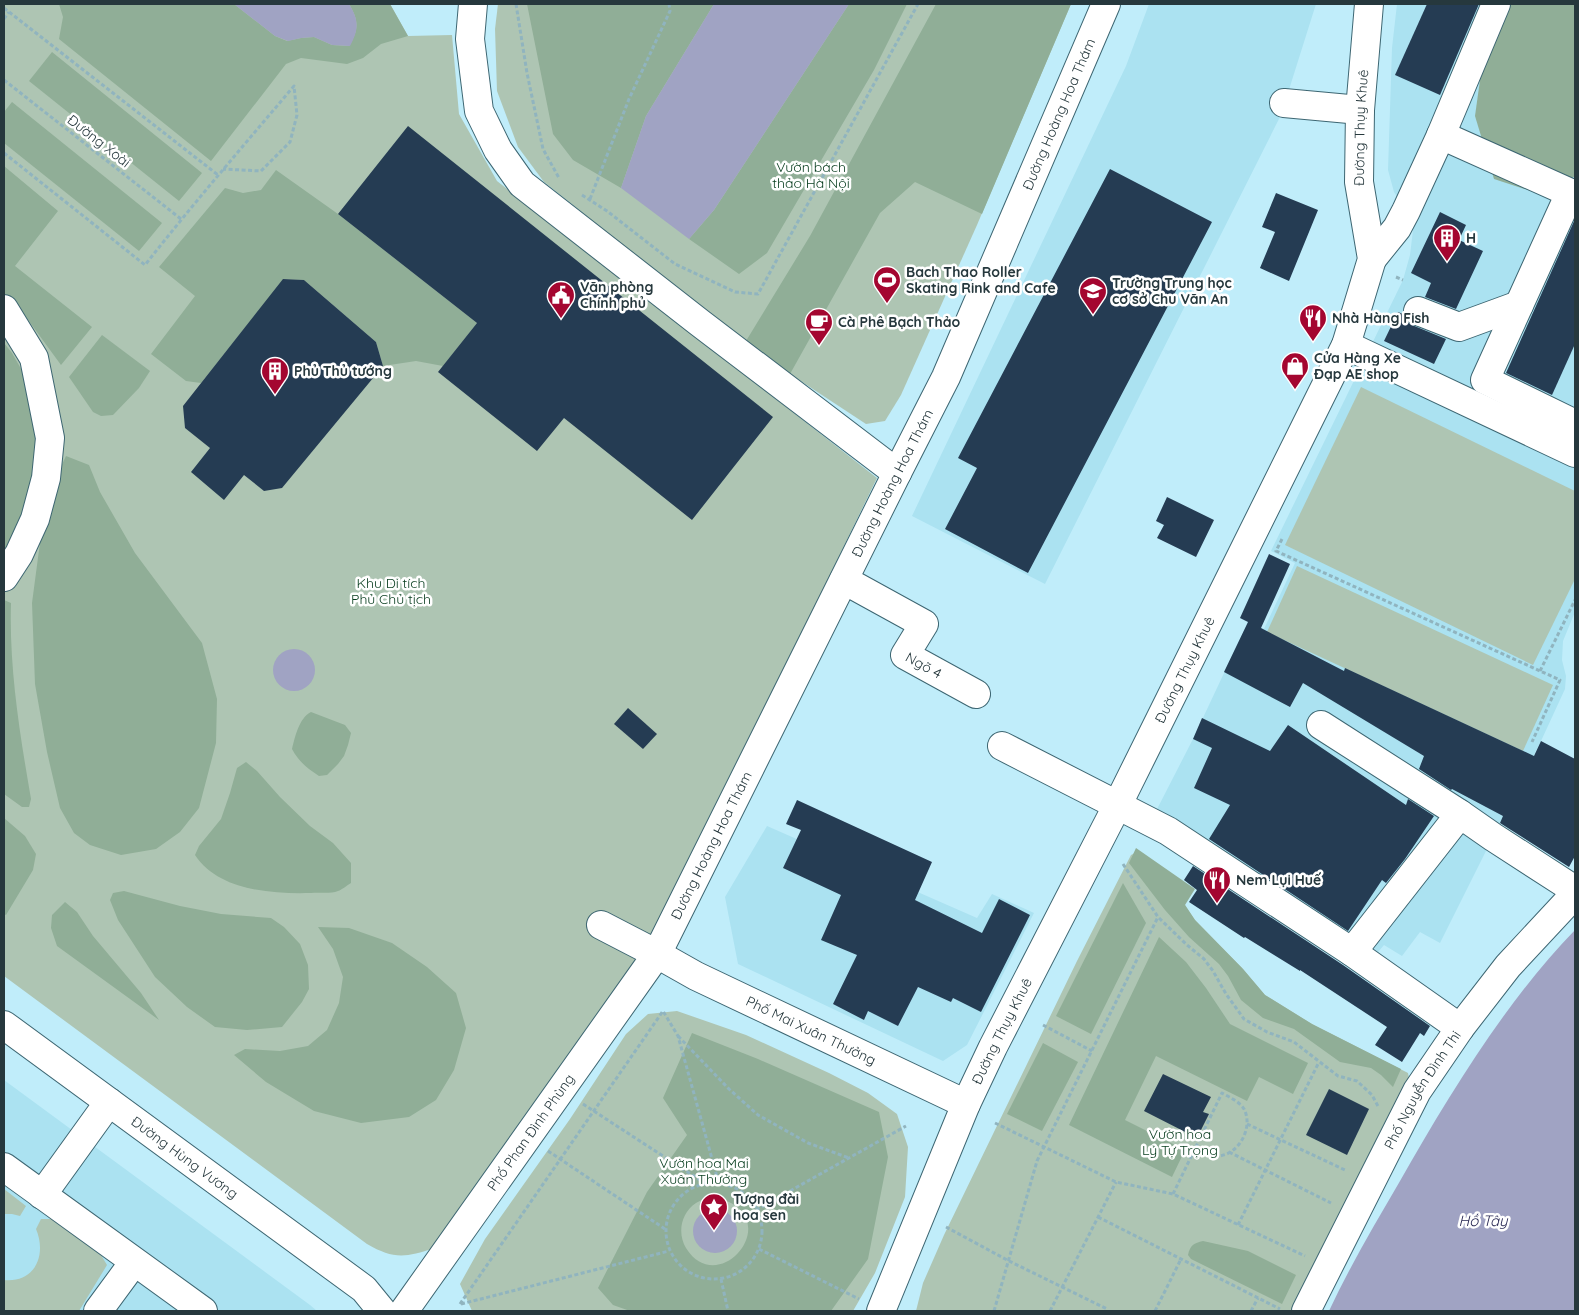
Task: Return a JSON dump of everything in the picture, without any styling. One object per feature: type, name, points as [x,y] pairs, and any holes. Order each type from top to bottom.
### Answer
[{"type":"main road","points":[[473,4],[470,38],[479,111],[498,150],[522,184],[897,473]]},
{"type":"main road","name":"Đường Hoàng Hoa Thám","points":[[657,954],[946,377],[1106,4]]},
{"type":"main road","name":"Đường Thụy Khuê","points":[[871,1306],[993,1047],[1117,806],[1346,345],[1372,259],[1360,182],[1360,110],[1369,4]]},
{"type":"main road","points":[[1372,259],[1397,228],[1441,135],[1496,4]]},
{"type":"main road","points":[[1284,103],[1360,110]]},
{"type":"main road","points":[[1441,135],[1573,194],[1485,380],[1572,414]]},
{"type":"main road","points":[[1418,311],[1459,327],[1519,305]]},
{"type":"main road","points":[[4,309],[34,358],[50,438],[46,478],[35,520],[19,554],[4,577]]},
{"type":"main road","points":[[1346,345],[1575,453]]},
{"type":"main road","name":"Ngõ 4","points":[[844,580],[924,624],[906,654],[976,694]]},
{"type":"main road","points":[[1320,725],[1575,890]]},
{"type":"main road","points":[[1002,746],[1168,831],[1352,952],[1460,1028]]},
{"type":"main road","points":[[1352,952],[1460,814]]},
{"type":"main road","name":"Phố Nguyễn Đình Thi","points":[[1306,1311],[1417,1091],[1460,1028],[1508,966],[1575,894]]},
{"type":"main road","name":"Phố Mai Xuân Thưởng","points":[[601,925],[696,976],[966,1104]]},
{"type":"main road","name":"Phố Phan Đình Phùng","points":[[413,1308],[657,954]]},
{"type":"main road","name":"Đường Hùng Vương","points":[[4,1025],[364,1289],[382,1311]]},
{"type":"main road","points":[[42,1195],[109,1102]]},
{"type":"main road","points":[[4,1167],[203,1311]]},
{"type":"main road","points":[[98,1311],[134,1262]]},
{"type":"main road","name":"Đường Hùng Vương","points":[[364,1289],[413,1308]]},
{"type":"path","points":[[516,4],[527,73],[543,149],[562,183]]},
{"type":"path","points":[[590,199],[629,99],[670,11],[670,4]]},
{"type":"path","points":[[576,191],[590,199],[675,264],[735,292],[758,294],[918,4]]},
{"type":"path","points":[[4,8],[218,175]]},
{"type":"path","points":[[4,19],[9,12]]},
{"type":"path","name":"Đường Xoài","points":[[4,80],[181,219]]},
{"type":"path","points":[[4,152],[146,265],[181,219],[223,169],[234,156],[294,86],[297,115],[290,142],[261,171],[223,169]]},
{"type":"path","points":[[1396,277],[1403,280]]},
{"type":"path","points":[[1285,533],[1276,551],[1560,680],[1532,742]]},
{"type":"path","points":[[1540,671],[1575,600]]},
{"type":"path","points":[[1123,864],[1158,917],[1204,959],[1214,971],[1226,994],[1244,1020],[1267,1032],[1294,1042],[1338,1076],[1358,1081],[1372,1095],[1380,1110]]},
{"type":"path","points":[[994,1311],[1037,1161],[1158,917]]},
{"type":"path","points":[[669,1251],[460,1304],[664,1011],[678,1036],[720,1184]]},
{"type":"path","points":[[1043,1025],[1092,1050]]},
{"type":"path","points":[[678,1036],[729,1089],[758,1115],[808,1143],[849,1158]]},
{"type":"path","points":[[1238,1225],[1319,1062]]},
{"type":"path","points":[[1173,1194],[1194,1149],[1222,1093],[1235,1100],[1244,1108],[1247,1124],[1244,1138],[1226,1155],[1215,1156],[1194,1149]]},
{"type":"path","points":[[579,1102],[706,1184]]},
{"type":"path","points":[[995,1124],[1116,1182],[1173,1194],[1312,1260]]},
{"type":"path","points":[[1247,1124],[1355,1174]]},
{"type":"path","points":[[756,1210],[906,1126]]},
{"type":"path","points":[[546,1150],[666,1229]]},
{"type":"path","points":[[1229,1152],[1338,1206]]},
{"type":"path","points":[[1050,1311],[1116,1182]]},
{"type":"path","points":[[706,1184],[725,1184],[739,1190],[752,1201],[760,1215],[762,1232],[759,1249],[750,1263],[737,1274],[721,1279],[705,1279],[689,1273],[678,1264],[669,1251],[666,1236],[667,1221],[672,1207],[682,1195],[695,1187],[706,1184]]},
{"type":"path","points":[[1098,1217],[1285,1311]]},
{"type":"path","points":[[946,1227],[1009,1261],[1107,1309]]},
{"type":"path","points":[[759,1249],[871,1306]]},
{"type":"path","points":[[1155,1311],[1181,1259]]},
{"type":"path","points":[[721,1279],[728,1311]]},
{"type":"path","points":[[1251,1311],[1258,1298]]},
{"type":"shaded area","name":"Trường Trung học cơ sở Chu Văn An","points":[[1149,4],[1316,4],[1281,115],[1045,584],[912,516],[1126,66]]},
{"type":"shaded area","points":[[1397,4],[1575,4],[1575,612],[1563,641],[1562,660],[1566,676],[1565,689],[1440,943],[1420,932],[1402,956],[1384,945],[1373,958],[1154,815],[1193,739],[1248,622],[1264,629],[1295,563],[1271,551],[1403,280],[1410,255],[1413,230],[1406,211],[1394,192],[1388,170],[1392,48]]},
{"type":"shaded area","points":[[767,826],[977,918],[992,894],[1034,913],[967,1045],[943,1061],[738,964],[725,897]]},
{"type":"shaded area","points":[[4,1080],[310,1305],[317,1311],[4,1311]]},
{"type":"green space","name":"Khu Di tích Phủ Chủ tịch","points":[[4,4],[390,4],[408,36],[452,35],[459,114],[497,181],[877,478],[654,938],[434,1248],[415,1254],[399,1255],[384,1252],[367,1244],[4,976]]},
{"type":"green space","points":[[59,4],[234,4],[275,36],[287,41],[314,37],[332,45],[349,46],[355,35],[356,20],[349,4],[390,4],[408,36],[381,44],[363,58],[347,64],[301,58],[286,64],[211,161],[59,39],[63,17]]},
{"type":"green space","name":"Vườn bách thảo Hà Nội","points":[[498,4],[1071,4],[977,225],[901,395],[885,421],[866,424],[790,374],[693,301],[544,182],[518,147],[497,91],[495,29]]},
{"type":"green space","points":[[527,4],[714,4],[646,116],[621,188],[573,160],[553,134]]},
{"type":"green space","points":[[849,4],[907,4],[874,70],[767,253],[739,274],[689,239],[714,210]]},
{"type":"green space","points":[[936,4],[1071,4],[982,214],[915,182],[880,213],[790,374],[746,341],[810,236]]},
{"type":"green space","points":[[1508,4],[1575,4],[1574,177],[1534,192],[1494,179],[1475,116],[1485,44]]},
{"type":"green space","points":[[52,52],[202,173],[179,201],[29,81]]},
{"type":"green space","points":[[12,102],[162,223],[139,251],[4,143],[4,112]]},
{"type":"green space","points":[[4,166],[58,211],[15,266],[92,327],[61,365],[23,313],[4,296]]},
{"type":"green space","points":[[276,170],[338,214],[477,323],[443,366],[416,361],[383,366],[376,342],[304,280],[284,279],[201,383],[186,381],[151,354],[195,296],[159,267],[225,188],[243,193],[261,190]]},
{"type":"green space","points":[[102,335],[150,371],[139,388],[113,415],[101,416],[93,412],[69,377]]},
{"type":"green space","points":[[4,343],[28,381],[40,460],[34,503],[4,560]]},
{"type":"green space","points":[[1361,387],[1575,491],[1575,579],[1533,665],[1285,545]]},
{"type":"green space","points":[[66,456],[89,465],[100,492],[135,553],[202,643],[217,699],[216,743],[199,808],[180,832],[156,849],[121,855],[90,845],[74,833],[60,808],[47,752],[35,684],[32,603],[41,535],[57,475]]},
{"type":"green space","points":[[1297,566],[1553,685],[1523,751],[1267,632]]},
{"type":"green space","points":[[4,600],[11,603],[14,677],[19,726],[31,799],[29,807],[22,807],[4,794]]},
{"type":"green space","points":[[311,712],[345,725],[351,733],[344,756],[327,775],[319,776],[300,761],[292,749],[303,719]]},
{"type":"green space","points":[[246,762],[310,826],[333,843],[351,863],[351,883],[340,890],[332,892],[280,893],[247,888],[232,883],[205,867],[195,855],[199,846],[221,819],[237,768]]},
{"type":"green space","points":[[4,818],[25,836],[36,854],[33,870],[6,915],[4,914]]},
{"type":"green space","points":[[1136,848],[1195,889],[1185,905],[1195,920],[1243,969],[1265,995],[1312,1024],[1401,1069],[1393,1087],[1371,1068],[1340,1062],[1294,1029],[1263,1018],[1241,1000],[1219,964],[1189,937],[1165,910],[1129,863]]},
{"type":"green space","name":"Vườn hoa Lý Tự Trọng","points":[[1135,853],[1185,905],[1195,920],[1243,969],[1265,995],[1312,1024],[1408,1073],[1408,1086],[1295,1311],[916,1311],[923,1283],[944,1235],[1077,961],[1131,855]]},
{"type":"green space","points":[[1123,883],[1146,923],[1091,1034],[1056,1016]]},
{"type":"green space","points":[[124,891],[180,906],[221,914],[271,918],[284,927],[300,944],[308,965],[309,989],[302,1002],[282,1027],[247,1030],[215,1027],[187,1007],[155,977],[118,920],[110,900],[113,893]]},
{"type":"green space","points":[[65,902],[77,912],[93,936],[141,993],[159,1020],[57,946],[51,928],[52,915]]},
{"type":"green space","points":[[318,927],[349,928],[392,943],[427,967],[456,993],[466,1028],[454,1070],[436,1100],[409,1117],[361,1123],[314,1111],[266,1082],[234,1055],[245,1049],[280,1051],[308,1046],[327,1030],[339,1003],[343,977],[333,949]]},
{"type":"green space","points":[[1159,937],[1186,962],[1230,1024],[1308,1063],[1293,1094],[1259,1077],[1247,1101],[1156,1056],[1125,1120],[1185,1150],[1172,1177],[1069,1125]]},
{"type":"green space","name":"Vườn hoa Mai Xuân Thưởng","points":[[677,1011],[746,1035],[829,1073],[868,1093],[897,1114],[908,1147],[905,1197],[875,1273],[853,1311],[472,1311],[460,1284],[485,1239],[570,1119],[626,1034],[648,1014]]},
{"type":"green space","points":[[692,1033],[758,1059],[879,1112],[888,1157],[868,1259],[831,1311],[630,1311],[613,1305],[598,1288],[647,1192],[687,1135],[663,1098]],"holes":[[[712,1198],[718,1198],[738,1208],[747,1221],[747,1236],[741,1250],[729,1260],[715,1265],[700,1262],[686,1248],[683,1242],[681,1230],[687,1212],[698,1202]]]},
{"type":"green space","points":[[1043,1043],[1078,1062],[1042,1131],[1007,1114]]},
{"type":"green space","points":[[4,1189],[26,1206],[20,1216],[4,1214]]},
{"type":"green space","points":[[41,1219],[52,1219],[101,1255],[107,1265],[79,1311],[4,1311],[4,1280],[15,1280],[24,1277],[36,1265],[40,1248],[36,1229]]},
{"type":"green space","points":[[1203,1241],[1248,1251],[1296,1275],[1282,1304],[1191,1259],[1188,1255],[1191,1247]]},
{"type":"water","points":[[234,4],[349,4],[355,15],[357,25],[355,35],[350,46],[332,45],[314,37],[288,41],[275,36]]},
{"type":"water","points":[[714,4],[849,4],[714,210],[689,239],[621,188],[646,116]]},
{"type":"water","points":[[294,649],[309,655],[315,670],[309,685],[294,691],[279,685],[273,670],[279,655]]},
{"type":"water","name":"Hồ Tây","points":[[1575,930],[1575,1311],[1329,1311],[1372,1229],[1419,1148],[1480,1050],[1525,987]]},
{"type":"water","points":[[711,1209],[719,1209],[731,1215],[737,1231],[731,1247],[719,1253],[711,1253],[699,1247],[693,1235],[693,1227],[699,1215]]},
{"type":"building","points":[[1427,4],[1479,4],[1440,95],[1395,75]]},
{"type":"building","name":"Văn phòng Chính phủ","points":[[408,126],[773,417],[692,520],[564,418],[537,451],[438,372],[477,323],[338,214]]},
{"type":"building","points":[[1110,169],[1212,222],[1028,573],[945,529],[977,468],[958,458]]},
{"type":"building","points":[[1276,193],[1318,210],[1289,281],[1260,268],[1275,232],[1262,227]]},
{"type":"building","name":"H","points":[[1440,212],[1466,225],[1459,240],[1483,251],[1456,309],[1425,297],[1431,283],[1411,273]]},
{"type":"building","points":[[1575,219],[1575,344],[1552,395],[1506,373]]},
{"type":"building","name":"Phủ Thủ tướng","points":[[283,279],[304,280],[376,342],[383,366],[282,488],[264,491],[244,475],[224,500],[191,472],[210,448],[185,428],[183,406]]},
{"type":"building","points":[[1398,312],[1403,314],[1406,321],[1412,325],[1446,339],[1434,364],[1384,341]]},
{"type":"building","points":[[1167,497],[1214,520],[1196,557],[1157,538],[1164,525],[1156,521]]},
{"type":"building","points":[[1269,554],[1290,564],[1261,628],[1344,671],[1345,668],[1534,756],[1541,741],[1575,759],[1575,856],[1569,867],[1500,823],[1503,816],[1451,790],[1419,769],[1424,756],[1303,683],[1290,707],[1224,672],[1248,622],[1240,618]]},
{"type":"building","points":[[628,708],[657,734],[643,749],[614,724]]},
{"type":"building","points":[[1202,718],[1270,751],[1288,725],[1406,805],[1408,799],[1434,816],[1386,883],[1382,880],[1348,931],[1209,839],[1230,805],[1194,788],[1212,748],[1193,739]]},
{"type":"building","points":[[797,800],[932,862],[915,900],[982,933],[999,899],[1030,915],[981,1012],[953,998],[951,1002],[918,987],[898,1026],[868,1011],[864,1020],[833,1004],[857,955],[821,940],[841,895],[783,868],[801,830],[786,824]]},
{"type":"building","points":[[1193,866],[1343,965],[1430,1026],[1424,1036],[1420,1033],[1402,1062],[1375,1045],[1387,1027],[1300,970],[1244,938],[1189,902],[1197,890],[1184,880]]},
{"type":"building","points":[[1163,1074],[1211,1097],[1203,1112],[1209,1114],[1197,1138],[1144,1111]]},
{"type":"building","points":[[1329,1089],[1369,1109],[1347,1155],[1306,1135]]},
{"type":"place","name":"H","points":[[1447,262]]},
{"type":"place","name":"Bach Thao Roller Skating Rink and Cafe","points":[[887,304]]},
{"type":"place","name":"Trường Trung học cơ sở Chu Văn An","points":[[1093,315]]},
{"type":"place","name":"Văn phòng Chính phủ","points":[[561,319]]},
{"type":"place","name":"Nhà Hàng Fish","points":[[1313,342]]},
{"type":"place","name":"Cà Phê Bạch Thảo","points":[[819,346]]},
{"type":"place","name":"Cửa Hàng Xe Đạp AE shop","points":[[1295,390]]},
{"type":"place","name":"Phủ Thủ tướng","points":[[275,395]]},
{"type":"place","name":"Nem Lụi Huế","points":[[1217,904]]},
{"type":"place","name":"Tượng đài hoa sen","points":[[714,1231]]}]
